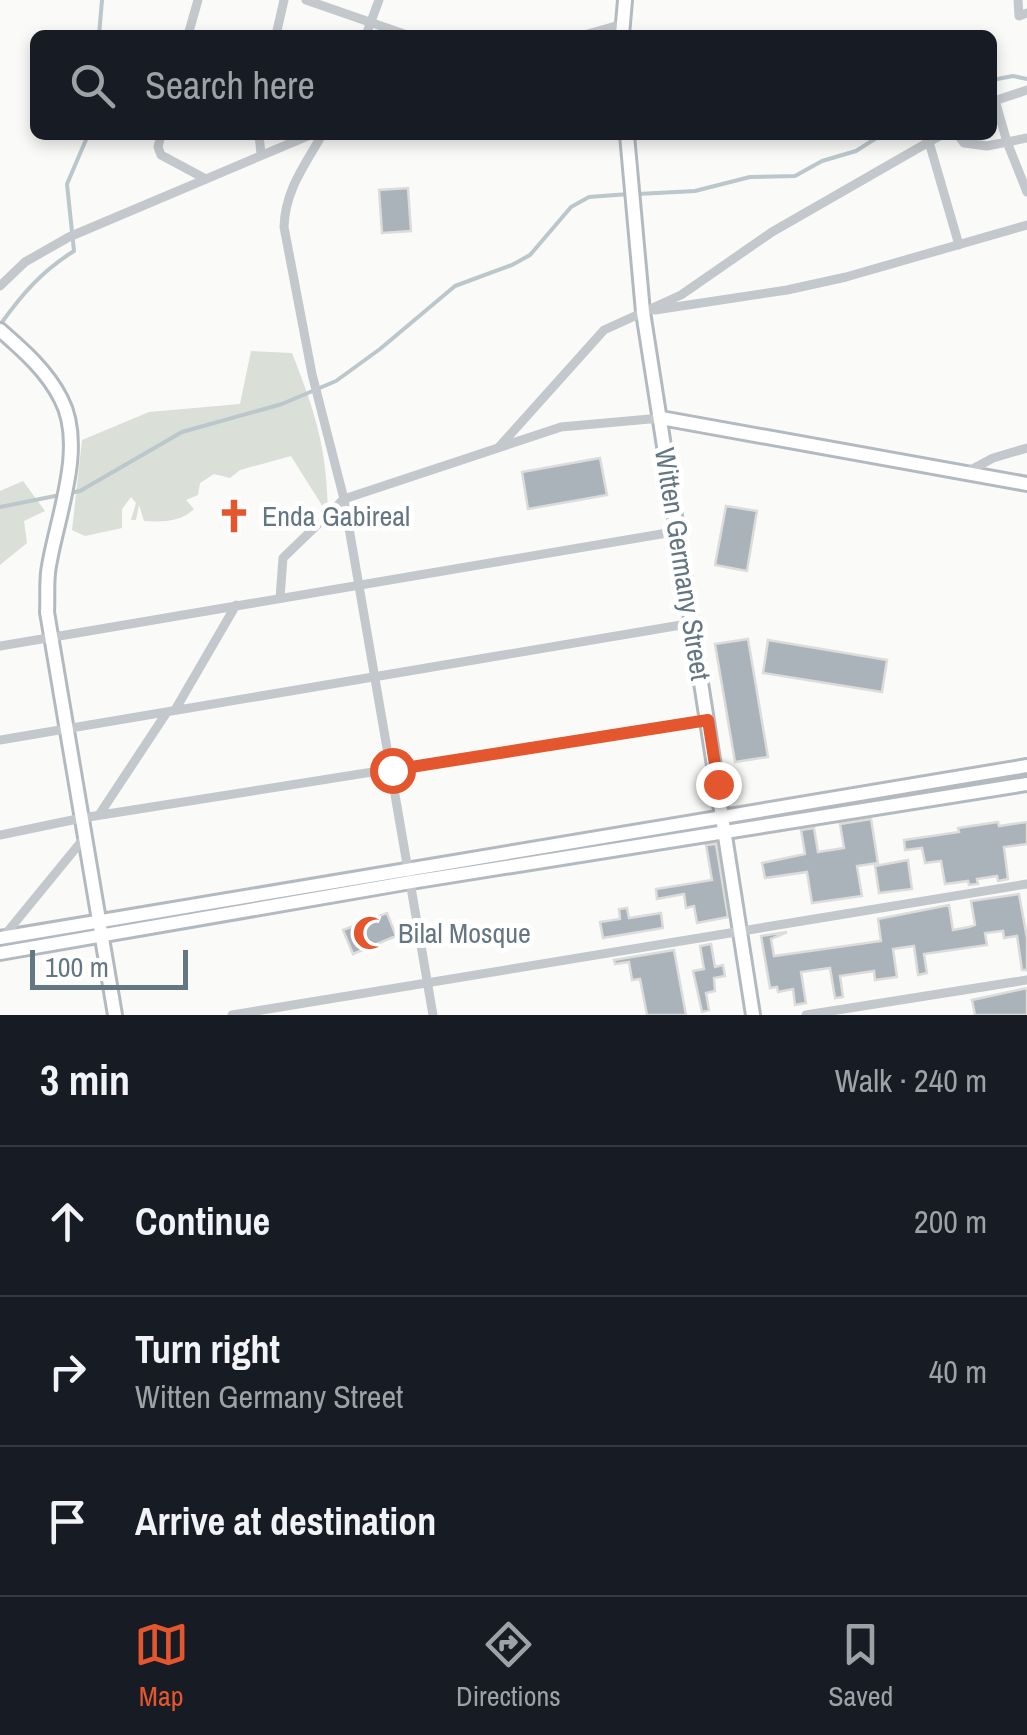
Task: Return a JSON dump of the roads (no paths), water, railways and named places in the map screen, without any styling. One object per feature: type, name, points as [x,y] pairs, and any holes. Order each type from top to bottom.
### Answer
[{"type":"street","points":[[189,30],[198,0]]},
{"type":"street","points":[[277,30],[284,0]]},
{"type":"street","points":[[306,0],[394,30]]},
{"type":"street","points":[[368,30],[379,0]]},
{"type":"street","points":[[623,30],[625,0]]},
{"type":"street","points":[[1018,0],[1019,16],[1027,14]]},
{"type":"street","points":[[997,100],[1027,90]]},
{"type":"street","points":[[997,110],[1027,192]]},
{"type":"street","points":[[962,140],[973,145],[1027,138]]},
{"type":"street","points":[[160,140],[161,155],[204,178]]},
{"type":"street","points":[[260,140],[261,154]]},
{"type":"street","points":[[0,286],[25,262],[69,237],[297,140]]},
{"type":"street","points":[[319,140],[291,189],[285,204],[284,227],[319,406],[344,499],[433,1015]]},
{"type":"street","name":"Witten Germany Street","points":[[628,140],[643,312],[753,1015]]},
{"type":"street","points":[[500,447],[604,330],[681,295],[772,232],[932,140]]},
{"type":"street","points":[[929,142],[959,245]]},
{"type":"street","points":[[643,312],[787,290],[1027,225]]},
{"type":"street","points":[[0,330],[39,366],[64,407],[70,442],[60,519],[48,569],[50,637],[115,1015]]},
{"type":"street","points":[[280,598],[283,558],[344,499],[561,427],[661,418],[1027,484]]},
{"type":"street","points":[[964,472],[1027,448]]},
{"type":"street","points":[[0,646],[679,531]]},
{"type":"street","points":[[99,815],[171,711],[236,605]]},
{"type":"street","points":[[0,740],[693,624]]},
{"type":"street","points":[[0,834],[99,815],[708,720]]},
{"type":"street","points":[[0,953],[100,929],[1027,766]]},
{"type":"street","points":[[961,777],[962,794]]},
{"type":"street","points":[[409,876],[1027,784]]},
{"type":"street","points":[[2,937],[85,837]]},
{"type":"street","points":[[232,1015],[1027,884]]},
{"type":"street","points":[[2,937],[100,929]]},
{"type":"street","points":[[806,1015],[1027,980]]},
{"type":"waterway","points":[[99,30],[102,0]]},
{"type":"waterway","points":[[997,79],[1013,76],[1027,79]]},
{"type":"waterway","points":[[0,325],[33,284],[74,251],[67,184],[86,140]]},
{"type":"waterway","points":[[638,194],[695,191],[750,177],[795,176],[873,140]]},
{"type":"waterway","points":[[69,493],[80,491],[182,432],[282,404],[336,381],[455,286],[530,255],[571,207],[589,197],[629,194]]},
{"type":"waterway","points":[[0,507],[60,495]]},
{"type":"place","name":"Enda Gabireal","points":[[234,516]]},
{"type":"place","name":"Bilal Mosque","points":[[370,933]]}]
